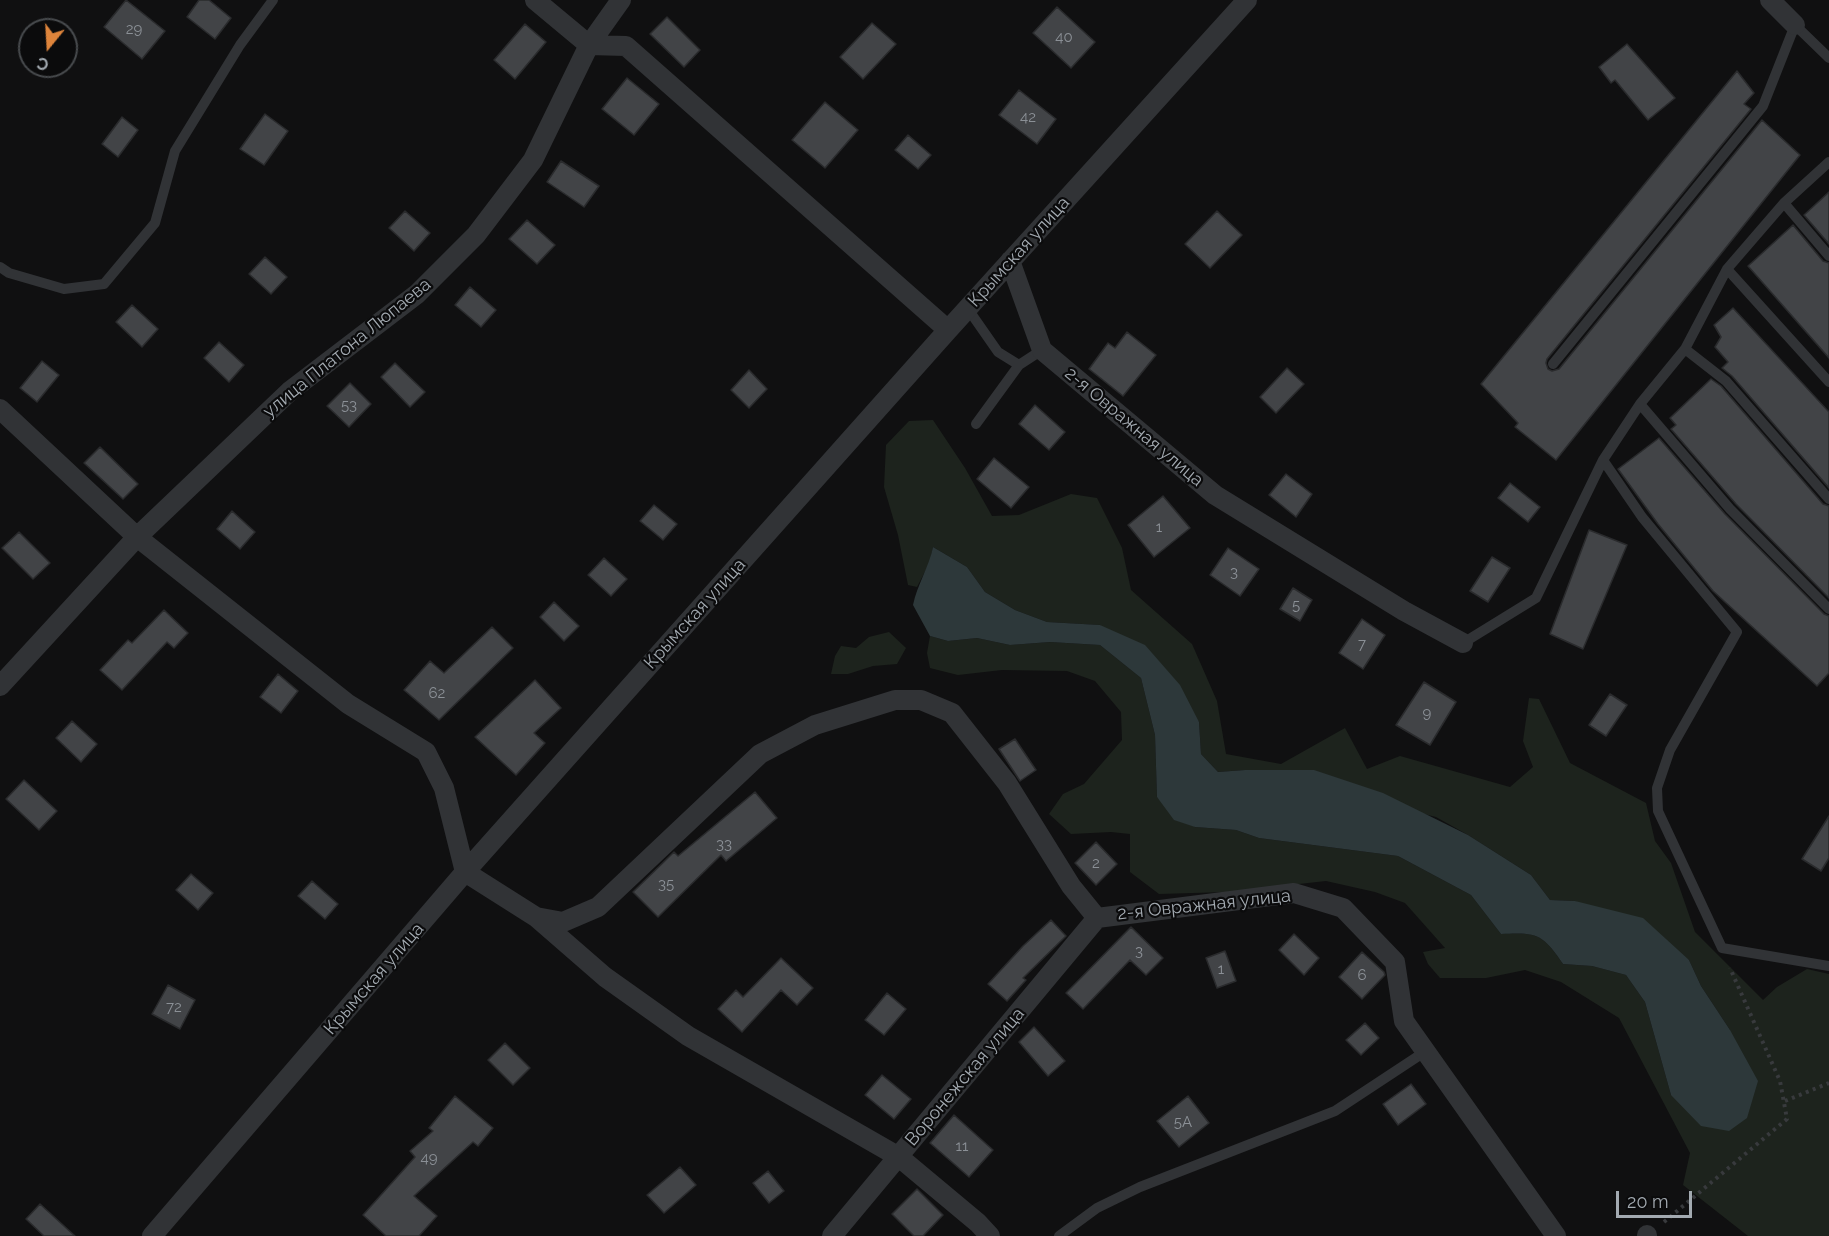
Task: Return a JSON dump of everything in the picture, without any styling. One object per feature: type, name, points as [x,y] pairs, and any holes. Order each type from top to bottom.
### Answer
[{"type":"street","points":[[535,0],[589,45],[626,46],[948,330]]},
{"type":"street","name":"улица Платона Люпаева","points":[[0,686],[137,537],[290,391],[417,294],[476,235],[533,160],[589,45],[621,0]]},
{"type":"street","name":"Крымская улица","points":[[152,1236],[465,872],[948,330],[1247,0]]},
{"type":"street","points":[[1770,0],[1795,25]]},
{"type":"street","points":[[1010,261],[1042,350]]},
{"type":"street","name":"2-я Овражная улица","points":[[1042,350],[1215,495],[1404,611],[1462,643]]},
{"type":"street","points":[[0,409],[137,537],[348,704],[426,752],[444,788],[465,872],[536,917],[605,977],[688,1036],[898,1157],[978,1223],[990,1236]]},
{"type":"street","name":"2-я Овражная улица","points":[[536,917],[563,922],[598,907],[760,754],[815,725],[895,700],[921,700],[952,713],[1007,783],[1071,886],[1097,918],[1294,893],[1343,908],[1395,962],[1404,1022],[1557,1236]]},
{"type":"street","name":"Воронежская улица","points":[[832,1236],[1097,918]]},
{"type":"lane","points":[[0,267],[9,273],[64,289],[104,284],[155,223],[175,151],[240,45],[273,0]]},
{"type":"lane","points":[[1553,364],[1764,106],[1795,25],[1829,58]]},
{"type":"lane","points":[[1462,643],[1536,598],[1603,460],[1640,404],[1685,349],[1727,269],[1784,203],[1829,162]]},
{"type":"lane","points":[[1784,203],[1829,256]]},
{"type":"lane","points":[[1727,269],[1829,382]]},
{"type":"lane","points":[[968,309],[998,351],[1019,365]]},
{"type":"lane","points":[[1685,349],[1726,381],[1829,499]]},
{"type":"lane","points":[[975,424],[1019,365],[1042,350]]},
{"type":"lane","points":[[1640,404],[1730,509],[1829,609]]},
{"type":"lane","points":[[1603,460],[1642,517],[1737,632],[1670,750],[1657,789],[1658,811],[1722,948],[1829,966]]},
{"type":"lane","points":[[1059,1236],[1098,1208],[1140,1187],[1335,1111],[1426,1051]]},
{"type":"path","points":[[1647,1236],[1786,1119],[1785,1101],[1780,1081],[1722,948]]},
{"type":"path","points":[[1785,1101],[1829,1083]]},
{"type":"shaded area","points":[[933,420],[965,468],[992,516],[1019,515],[1071,494],[1097,498],[1122,548],[1131,590],[1192,644],[1217,701],[1226,754],[1281,764],[1345,728],[1367,769],[1400,756],[1510,787],[1533,767],[1523,741],[1529,698],[1539,699],[1570,763],[1646,803],[1655,841],[1671,863],[1695,932],[1763,1000],[1777,987],[1807,969],[1829,974],[1829,1236],[1748,1236],[1683,1185],[1690,1153],[1619,1018],[1561,982],[1525,970],[1486,978],[1440,978],[1428,964],[1423,952],[1445,948],[1405,903],[1375,892],[1326,881],[1227,892],[1159,894],[1130,872],[1130,834],[1111,832],[1071,834],[1049,814],[1063,794],[1084,784],[1122,740],[1121,712],[1095,681],[1067,671],[1002,670],[958,675],[930,668],[927,653],[930,636],[948,641],[977,638],[1010,645],[1050,642],[1100,645],[1141,678],[1155,735],[1157,797],[1195,827],[1236,830],[1259,838],[1398,856],[1471,895],[1501,934],[1538,937],[1550,946],[1563,964],[1592,966],[1626,975],[1645,1002],[1671,1095],[1730,1030],[1701,986],[1689,960],[1575,901],[1550,900],[1531,875],[1436,817],[1245,770],[1218,772],[1201,754],[1199,722],[1100,625],[1047,622],[1015,610],[985,592],[967,567],[933,547],[930,562],[917,587],[908,585],[898,535],[884,487],[886,445],[909,421]]},
{"type":"shaded area","points":[[933,547],[967,567],[985,592],[1015,610],[1047,622],[1100,625],[1145,645],[1180,685],[1199,722],[1201,754],[1218,772],[1314,770],[1383,793],[1468,835],[1531,875],[1550,900],[1575,901],[1643,918],[1689,960],[1701,986],[1730,1030],[1758,1081],[1747,1118],[1729,1131],[1701,1126],[1671,1095],[1645,1002],[1626,975],[1592,966],[1563,964],[1550,946],[1538,937],[1501,934],[1471,895],[1398,856],[1259,838],[1236,830],[1195,827],[1174,820],[1157,797],[1155,735],[1141,678],[1100,645],[1050,642],[1010,645],[977,638],[948,641],[930,636],[913,605]]},
{"type":"shaded area","points":[[889,632],[906,648],[897,664],[873,666],[848,674],[831,674],[835,656],[841,646],[856,648],[869,637]]},
{"type":"building","points":[[126,0],[165,31],[142,59],[104,27]]},
{"type":"building","points":[[199,0],[209,0],[231,18],[215,39],[187,17]]},
{"type":"building","points":[[1057,7],[1095,42],[1071,68],[1033,33]]},
{"type":"building","points":[[667,17],[700,50],[684,67],[650,34]]},
{"type":"building","points":[[872,23],[896,44],[863,79],[840,57]]},
{"type":"building","points":[[525,24],[546,42],[515,79],[494,60]]},
{"type":"building","points":[[1627,44],[1675,98],[1648,120],[1615,80],[1611,83],[1599,67]]},
{"type":"building","points":[[1737,71],[1754,93],[1744,104],[1751,109],[1547,359],[1548,369],[1552,371],[1559,369],[1762,120],[1800,155],[1556,460],[1515,427],[1518,423],[1481,384]]},
{"type":"building","points":[[627,78],[659,104],[634,135],[602,109]]},
{"type":"building","points":[[1019,90],[1056,119],[1037,144],[999,115]]},
{"type":"building","points":[[825,102],[858,130],[825,168],[792,140]]},
{"type":"building","points":[[265,114],[288,131],[264,165],[240,149]]},
{"type":"building","points":[[122,117],[138,130],[118,157],[102,144]]},
{"type":"building","points":[[908,135],[931,155],[918,169],[895,150]]},
{"type":"building","points":[[561,161],[599,186],[584,207],[547,182]]},
{"type":"building","points":[[1829,192],[1829,244],[1804,215]]},
{"type":"building","points":[[405,211],[430,233],[414,251],[389,228]]},
{"type":"building","points":[[1217,211],[1242,235],[1210,268],[1185,244]]},
{"type":"building","points":[[527,220],[555,245],[537,264],[509,239]]},
{"type":"building","points":[[1793,225],[1823,261],[1829,263],[1829,358],[1748,266]]},
{"type":"building","points":[[265,257],[287,277],[271,294],[249,274]]},
{"type":"building","points":[[470,287],[496,310],[481,327],[455,305]]},
{"type":"building","points":[[132,305],[158,329],[142,347],[116,322]]},
{"type":"building","points":[[1733,308],[1829,412],[1829,488],[1732,376],[1722,368],[1728,362],[1715,347],[1721,337],[1714,325]]},
{"type":"building","points":[[1127,332],[1156,355],[1123,396],[1089,369],[1108,343],[1115,348]]},
{"type":"building","points":[[219,342],[244,365],[229,382],[204,358]]},
{"type":"building","points":[[42,361],[59,375],[37,402],[20,388]]},
{"type":"building","points":[[395,363],[425,392],[410,407],[381,377]]},
{"type":"building","points":[[1287,368],[1304,384],[1276,413],[1260,397]]},
{"type":"building","points":[[749,370],[767,389],[749,408],[731,390]]},
{"type":"building","points":[[1711,379],[1721,386],[1823,504],[1829,506],[1829,598],[1736,504],[1671,429],[1676,425],[1670,418]]},
{"type":"building","points":[[350,383],[371,404],[349,427],[327,406]]},
{"type":"building","points":[[1035,405],[1065,432],[1049,450],[1019,424]]},
{"type":"building","points":[[1659,438],[1725,514],[1824,614],[1829,616],[1829,673],[1817,686],[1713,591],[1658,524],[1618,469]]},
{"type":"building","points":[[100,447],[138,484],[123,499],[84,463]]},
{"type":"building","points":[[994,458],[1029,487],[1011,508],[977,479]]},
{"type":"building","points":[[1286,474],[1312,494],[1296,517],[1269,495]]},
{"type":"building","points":[[1510,483],[1540,507],[1528,522],[1498,498]]},
{"type":"building","points":[[1163,496],[1190,528],[1154,557],[1128,525]]},
{"type":"building","points":[[654,505],[677,524],[663,540],[640,521]]},
{"type":"building","points":[[232,511],[255,532],[240,549],[217,529]]},
{"type":"building","points":[[1589,530],[1627,545],[1583,649],[1550,634]]},
{"type":"building","points":[[19,532],[50,563],[33,579],[2,548]]},
{"type":"building","points":[[1228,548],[1259,569],[1240,596],[1210,575]]},
{"type":"building","points":[[1492,557],[1510,568],[1488,602],[1470,591]]},
{"type":"building","points":[[604,558],[627,579],[611,596],[588,575]]},
{"type":"building","points":[[1293,588],[1312,600],[1300,621],[1280,609]]},
{"type":"building","points":[[554,602],[579,626],[564,641],[540,617]]},
{"type":"building","points":[[164,610],[188,633],[174,648],[167,642],[122,690],[100,670],[128,640],[132,643]]},
{"type":"building","points":[[1362,619],[1385,635],[1363,669],[1339,653]]},
{"type":"building","points":[[492,627],[513,648],[439,720],[404,690],[430,661],[444,673]]},
{"type":"building","points":[[278,674],[298,691],[281,713],[260,697]]},
{"type":"building","points":[[535,680],[561,708],[534,733],[545,743],[516,775],[475,737]]},
{"type":"building","points":[[1424,682],[1456,702],[1430,745],[1396,725]]},
{"type":"building","points":[[1610,694],[1627,705],[1606,736],[1589,725]]},
{"type":"building","points":[[72,721],[97,744],[81,762],[56,738]]},
{"type":"building","points":[[1015,739],[1036,770],[1020,781],[999,749]]},
{"type":"building","points":[[24,780],[57,811],[39,830],[6,799]]},
{"type":"building","points":[[755,792],[777,818],[726,861],[721,855],[658,917],[633,892],[674,852],[678,856]]},
{"type":"building","points":[[1829,816],[1829,858],[1821,871],[1802,859]]},
{"type":"building","points":[[1096,842],[1117,864],[1096,885],[1075,863]]},
{"type":"building","points":[[191,874],[213,893],[198,910],[176,890]]},
{"type":"building","points":[[312,881],[338,904],[325,919],[298,896]]},
{"type":"building","points":[[1051,920],[1066,936],[1023,978],[1026,980],[1007,1001],[988,984]]},
{"type":"building","points":[[1131,927],[1163,958],[1146,975],[1130,960],[1083,1009],[1066,993]]},
{"type":"building","points":[[1294,934],[1319,958],[1304,975],[1279,950]]},
{"type":"building","points":[[1225,951],[1236,981],[1217,988],[1206,958]]},
{"type":"building","points":[[1362,952],[1385,975],[1362,999],[1339,977]]},
{"type":"building","points":[[781,958],[813,988],[797,1005],[781,990],[742,1032],[718,1009],[736,990],[743,997]]},
{"type":"building","points":[[168,985],[195,1000],[180,1029],[152,1014]]},
{"type":"building","points":[[887,993],[906,1009],[884,1035],[865,1020]]},
{"type":"building","points":[[1365,1023],[1379,1038],[1361,1055],[1346,1040]]},
{"type":"building","points":[[1034,1027],[1065,1061],[1048,1076],[1019,1042]]},
{"type":"building","points":[[505,1043],[530,1068],[513,1085],[488,1060]]},
{"type":"building","points":[[882,1075],[911,1099],[894,1119],[865,1095]]},
{"type":"building","points":[[1411,1084],[1426,1104],[1398,1125],[1383,1104]]},
{"type":"building","points":[[455,1096],[493,1128],[478,1146],[473,1142],[414,1196],[437,1216],[419,1236],[386,1236],[363,1215],[415,1157],[410,1151],[433,1131],[429,1128]]},
{"type":"building","points":[[1188,1096],[1209,1123],[1179,1147],[1157,1121]]},
{"type":"building","points":[[954,1115],[993,1150],[969,1177],[930,1143]]},
{"type":"building","points":[[680,1167],[696,1185],[664,1213],[647,1195]]},
{"type":"building","points":[[768,1171],[784,1191],[769,1203],[753,1183]]},
{"type":"building","points":[[917,1189],[943,1215],[923,1236],[914,1236],[892,1214]]},
{"type":"building","points":[[40,1204],[75,1236],[44,1236],[26,1219]]}]
